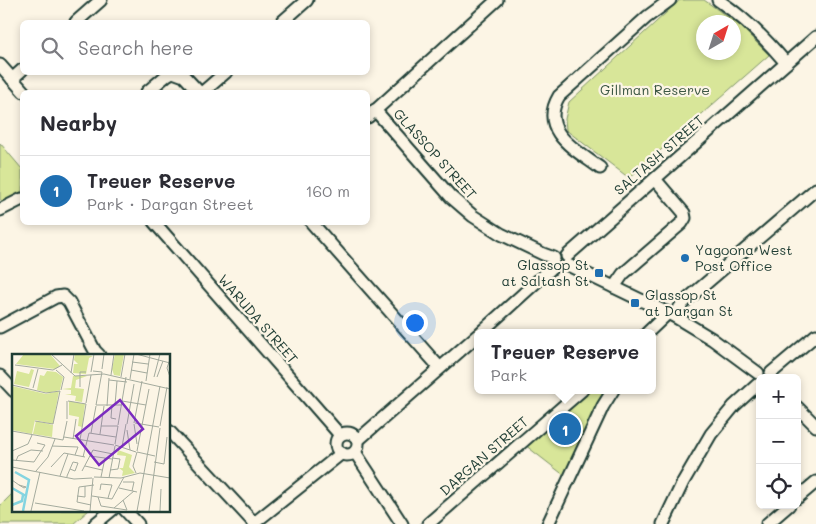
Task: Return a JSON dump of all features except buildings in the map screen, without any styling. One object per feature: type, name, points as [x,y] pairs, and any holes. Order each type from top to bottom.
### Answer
[{"type":"street","points":[[78,20],[101,0]]},
{"type":"street","points":[[284,20],[307,0]]},
{"type":"street","points":[[371,114],[497,0]]},
{"type":"street","points":[[600,168],[562,139],[555,130],[552,112],[554,105],[558,96],[647,17],[670,0]]},
{"type":"street","points":[[718,0],[734,10],[756,30],[786,64]]},
{"type":"street","name":"SALTASH STREET","points":[[568,261],[655,179],[816,37]]},
{"type":"street","points":[[0,65],[22,90]]},
{"type":"street","points":[[12,79],[20,72]]},
{"type":"street","points":[[149,90],[167,75]]},
{"type":"street","points":[[181,75],[197,90]]},
{"type":"street","points":[[205,90],[223,75]]},
{"type":"street","name":"GLASSOP STREET","points":[[371,114],[451,197],[473,216],[501,234],[543,254],[554,262]]},
{"type":"street","points":[[614,287],[623,274],[686,218],[684,213],[655,179]]},
{"type":"street","points":[[653,329],[816,189]]},
{"type":"street","points":[[0,210],[20,200]]},
{"type":"street","name":"WARUDA STREET","points":[[157,225],[340,435]]},
{"type":"street","points":[[314,225],[440,368]]},
{"type":"street","points":[[484,329],[560,254],[568,261],[614,287],[671,314],[712,339],[758,373],[764,370],[770,374]]},
{"type":"street","points":[[0,327],[64,292],[98,354]]},
{"type":"street","points":[[773,374],[816,335]]},
{"type":"street","points":[[358,440],[350,433],[340,435],[336,445],[342,453],[348,455],[355,452],[358,447],[358,440],[474,338]]},
{"type":"street","points":[[0,376],[12,389]]},
{"type":"street","points":[[663,524],[683,482],[711,434],[734,406],[756,388]]},
{"type":"street","name":"DARGAN STREET","points":[[428,524],[577,394]]},
{"type":"street","points":[[548,524],[603,406],[610,394]]},
{"type":"street","points":[[801,411],[816,426]]},
{"type":"street","points":[[170,432],[253,524],[342,453]]},
{"type":"street","points":[[355,452],[402,524]]},
{"type":"street","points":[[801,495],[816,482]]},
{"type":"street","points":[[767,524],[784,509]]},
{"type":"street","points":[[94,524],[109,512]]},
{"type":"street","points":[[128,512],[138,524]]},
{"type":"green space","name":"Gillman Reserve","points":[[680,0],[704,0],[725,15],[696,15],[696,60],[741,60],[741,27],[769,55],[629,178],[566,130],[565,119],[569,102]]},
{"type":"green space","points":[[0,143],[20,167],[20,192],[4,204],[0,199]]},
{"type":"green space","points":[[582,394],[608,394],[565,476],[525,445]]},
{"type":"green space","points":[[12,494],[12,512],[87,512],[73,524],[0,524],[0,506]]},
{"type":"place","name":"Yagoona West Post Office","points":[[685,258]]},
{"type":"place","name":"Glassop St at Saltash St","points":[[599,273]]},
{"type":"place","name":"Glassop St at Dargan St","points":[[635,303]]},
{"type":"place","name":"Treuer Reserve","points":[[565,429]]}]
